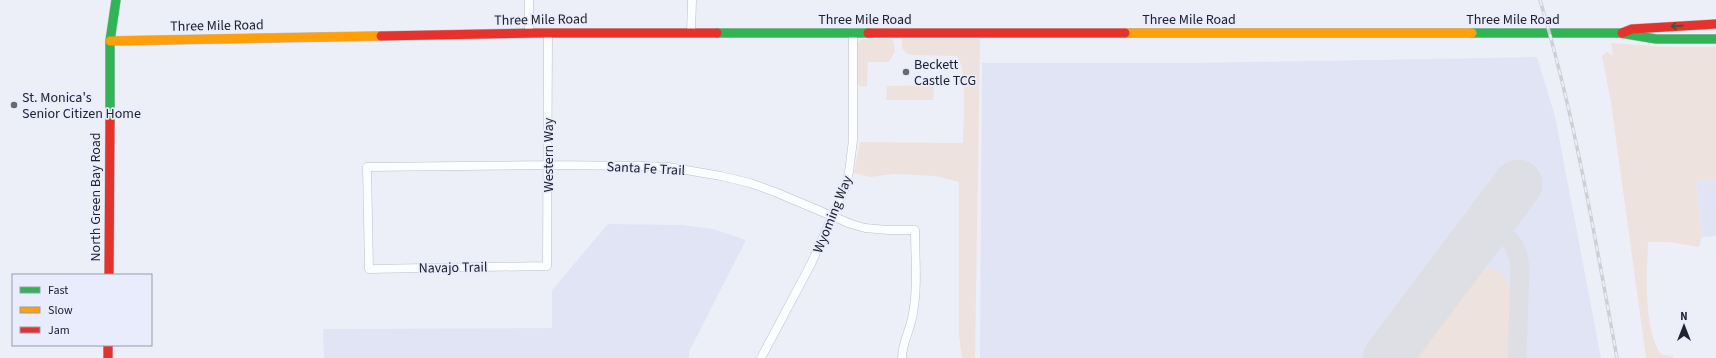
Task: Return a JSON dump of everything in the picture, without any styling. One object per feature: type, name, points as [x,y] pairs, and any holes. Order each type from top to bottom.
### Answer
[{"type":"street","name":"North Green Bay Road","points":[[108,274],[110,41],[116,0]]},
{"type":"street","points":[[529,0],[529,33]]},
{"type":"street","points":[[691,33],[692,0]]},
{"type":"street","name":"Three Mile Road","points":[[1620,33],[1632,29],[1716,24]]},
{"type":"street","name":"Three Mile Road","points":[[110,41],[529,33],[1620,33],[1633,37],[1670,40],[1716,39]]},
{"type":"street","name":"Western Way","points":[[536,266],[547,266],[548,33]]},
{"type":"street","name":"Wyoming Way","points":[[761,358],[811,264],[845,188],[852,157],[853,33]]},
{"type":"street","name":"Santa Fe Trail","points":[[369,269],[367,167],[548,165],[641,166],[695,171],[762,187],[865,228],[916,230],[915,301],[913,316],[904,341],[902,358]]},
{"type":"street","name":"Navajo Trail","points":[[369,269],[536,266]]},
{"type":"street","points":[[108,346],[108,358]]},
{"type":"shaded area","points":[[862,39],[893,39],[895,51],[889,62],[868,62],[867,86],[860,87],[857,82],[857,43]]},
{"type":"shaded area","points":[[902,39],[980,39],[975,358],[962,358],[959,335],[959,182],[935,176],[894,174],[870,177],[854,173],[860,142],[963,143],[964,85],[963,73],[957,56],[911,55],[906,53],[902,48]]},
{"type":"shaded area","points":[[1611,43],[1669,47],[1716,47],[1716,179],[1696,181],[1702,237],[1699,247],[1670,242],[1648,242],[1647,300],[1651,330],[1655,343],[1661,354],[1674,357],[1673,358],[1646,358],[1611,103],[1602,56],[1607,52],[1613,56]]},
{"type":"shaded area","points":[[1537,57],[1555,116],[1601,358],[980,358],[982,63],[1191,63]]},
{"type":"shaded area","points":[[933,85],[933,100],[886,100],[887,86]]},
{"type":"shaded area","points":[[1716,179],[1716,236],[1702,237],[1696,181]]},
{"type":"shaded area","points":[[608,224],[682,225],[713,229],[746,240],[689,352],[689,358],[324,358],[323,329],[552,328],[552,290]]},
{"type":"shaded area","points":[[1489,268],[1498,271],[1503,275],[1511,289],[1509,358],[1407,358],[1469,275],[1474,271]]},
{"type":"taxiway","points":[[1483,231],[1506,238],[1514,245],[1516,251],[1520,268],[1517,358]]},
{"type":"runway","points":[[1387,358],[1518,184]]},
{"type":"railway","points":[[1540,0],[1564,88],[1574,133],[1617,358]]},
{"type":"traffic: fast","points":[[110,122],[110,41],[116,0]]},
{"type":"traffic: fast","points":[[717,33],[868,33]]},
{"type":"traffic: fast","points":[[1472,33],[1620,33],[1656,39],[1716,39]]},
{"type":"traffic: slow","points":[[1125,33],[1472,33]]},
{"type":"traffic: slow","points":[[110,41],[381,36]]},
{"type":"traffic: jam","points":[[1622,33],[1632,29],[1716,24]]},
{"type":"traffic: jam","points":[[381,36],[537,33],[717,33]]},
{"type":"traffic: jam","points":[[868,33],[1125,33]]},
{"type":"traffic: jam","points":[[109,274],[110,122]]},
{"type":"traffic: jam","points":[[108,346],[108,358]]},
{"type":"place","name":"Beckett Castle TCG","points":[[906,72]]},
{"type":"place","name":"St. Monica's Senior Citizen Home","points":[[14,105]]}]
